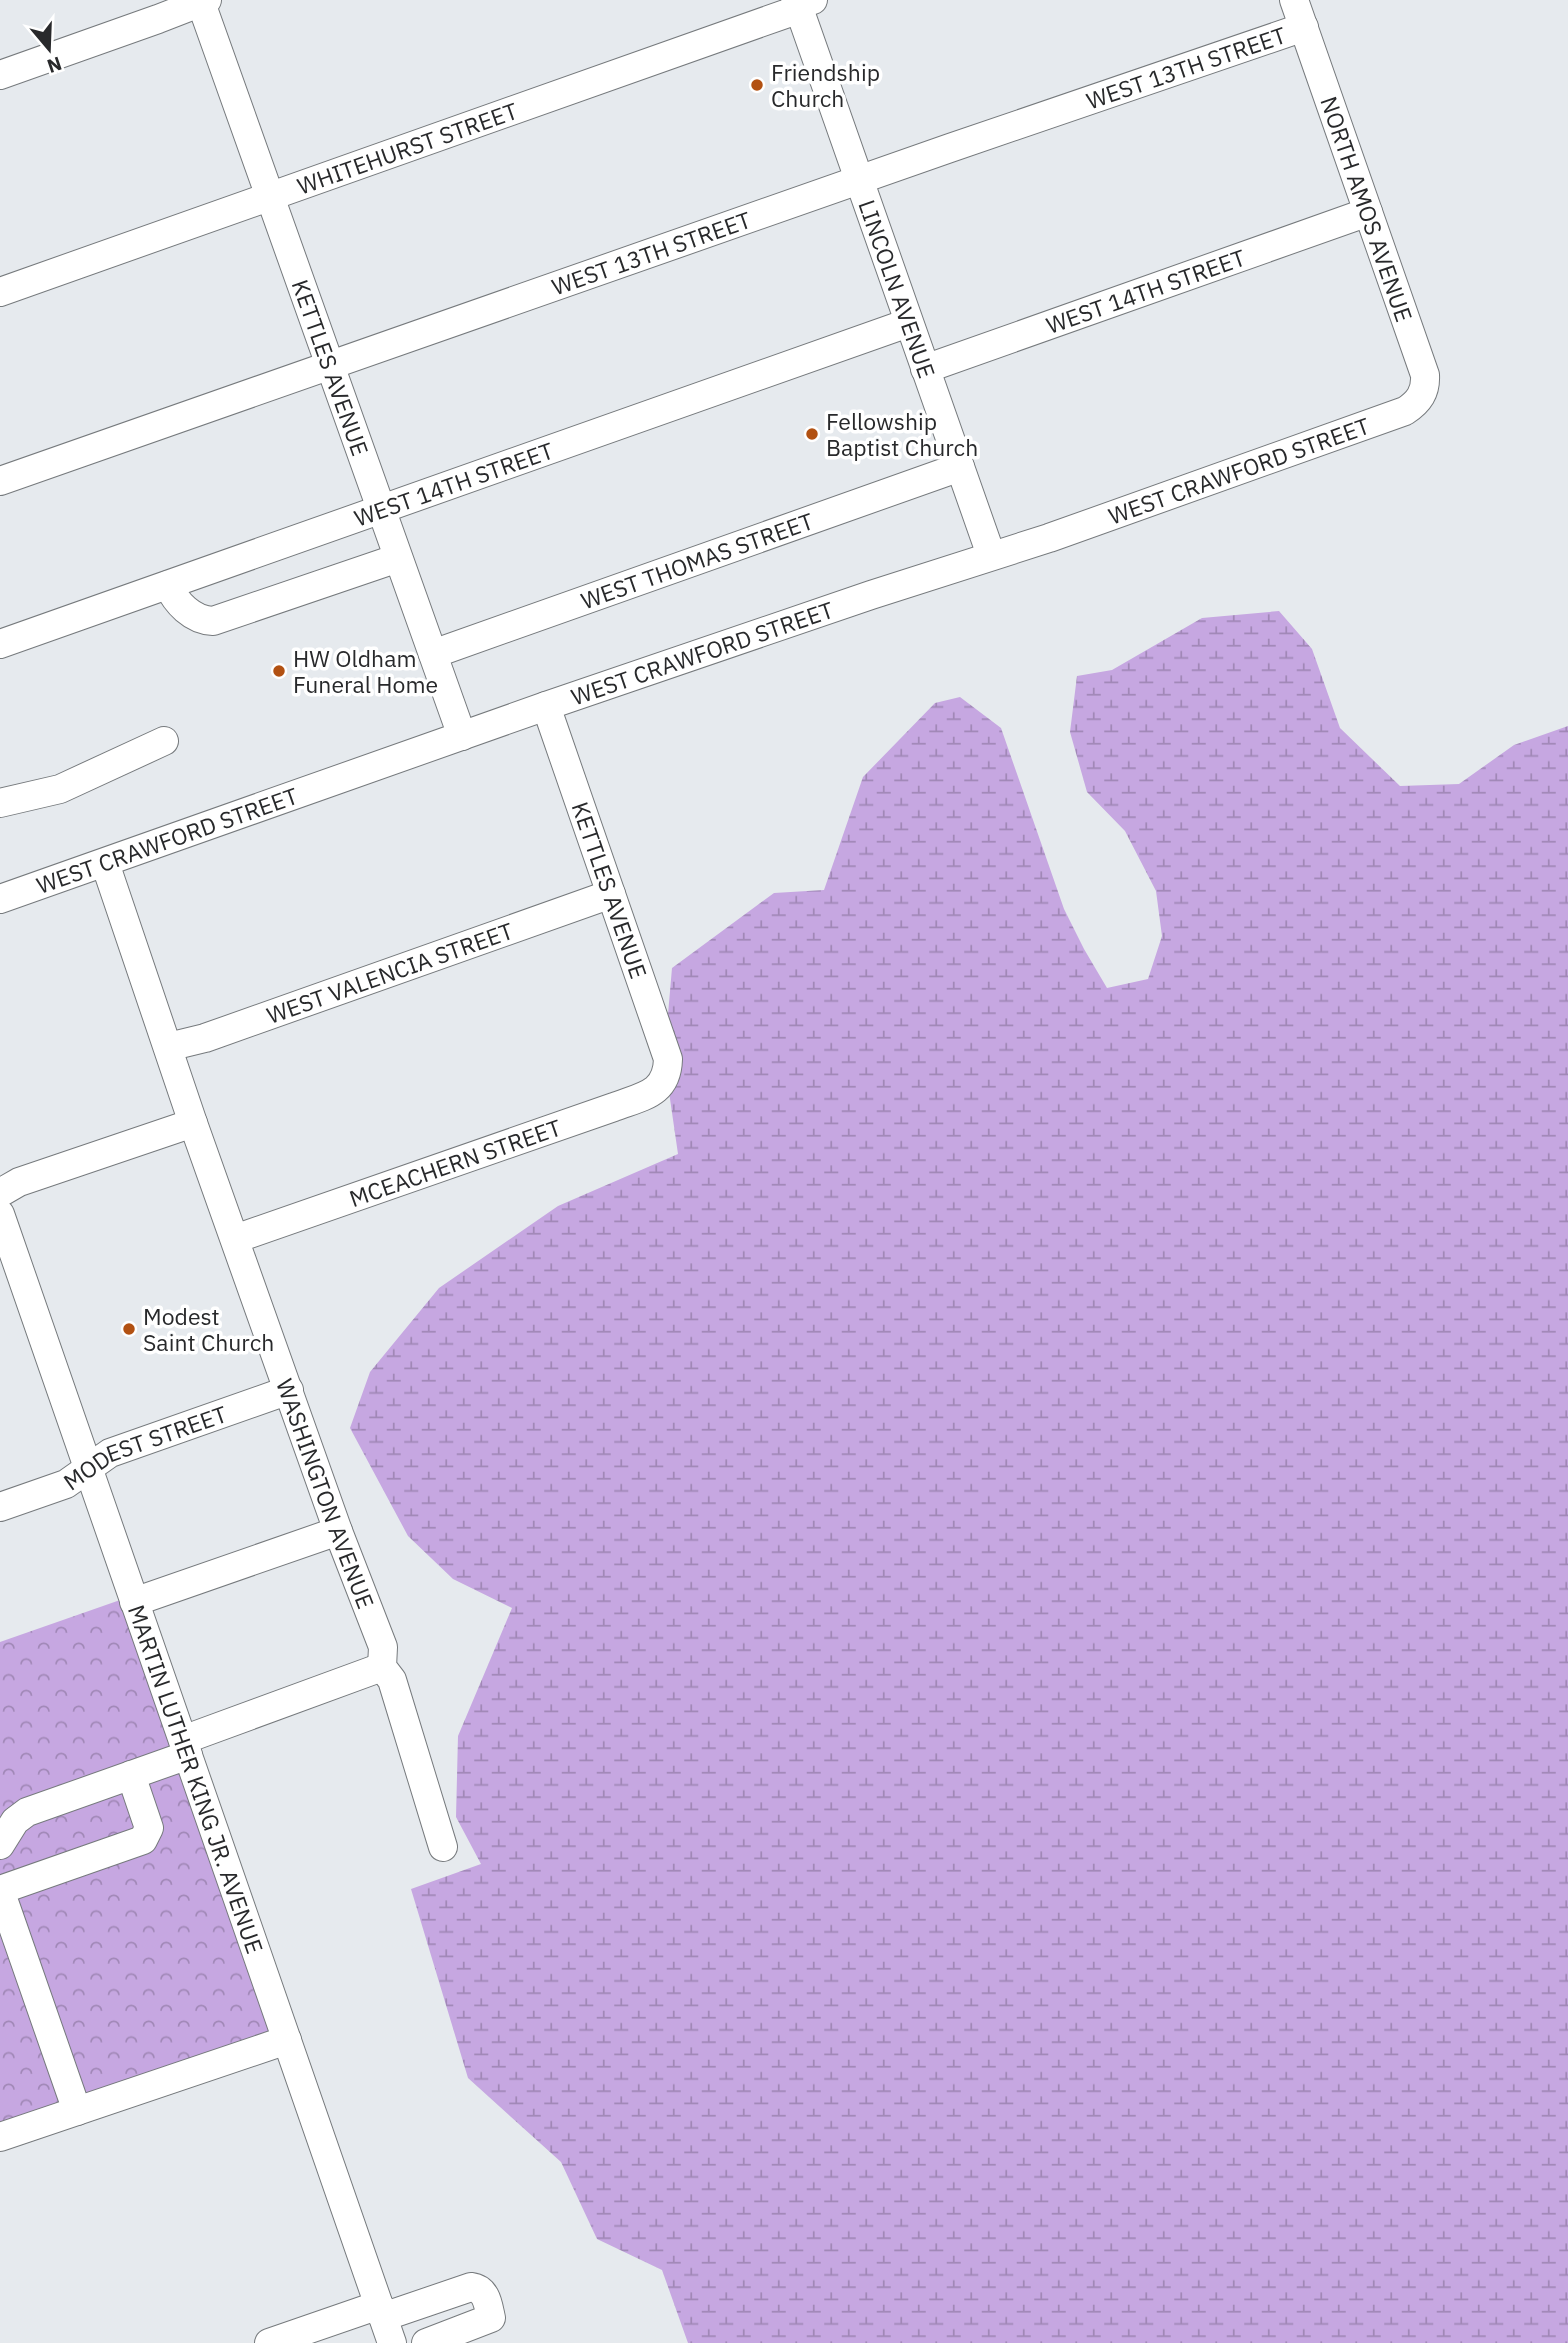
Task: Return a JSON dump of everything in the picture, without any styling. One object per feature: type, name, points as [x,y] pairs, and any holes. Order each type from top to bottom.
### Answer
[{"type":"street","name":"NORTH AMOS AVENUE","points":[[1294,0],[1424,375],[1425,387],[1421,396],[1405,411]]},
{"type":"street","points":[[0,75],[159,19],[202,1]]},
{"type":"street","name":"KETTLES AVENUE","points":[[202,1],[462,736]]},
{"type":"street","name":"WHITEHURST STREET","points":[[0,292],[788,13],[802,2]]},
{"type":"street","name":"LINCOLN AVENUE","points":[[802,2],[859,180],[990,555]]},
{"type":"street","name":"WEST 13TH STREET","points":[[0,481],[1304,27]]},
{"type":"street","name":"WEST 14TH STREET","points":[[925,369],[1368,212]]},
{"type":"street","name":"WEST 14TH STREET","points":[[0,644],[908,323]]},
{"type":"street","name":"WEST CRAWFORD STREET","points":[[0,899],[546,706],[1062,533],[1405,411]]},
{"type":"street","name":"WEST THOMAS STREET","points":[[433,654],[960,467]]},
{"type":"street","points":[[168,585],[184,609],[204,621],[213,621],[398,558]]},
{"type":"street","name":"KETTLES AVENUE","points":[[546,706],[668,1059],[668,1074]]},
{"type":"street","points":[[0,803],[60,789],[164,741]]},
{"type":"street","name":"WASHINGTON AVENUE","points":[[105,863],[193,1123],[338,1531],[383,1647],[382,1667],[392,1680],[443,1847]]},
{"type":"street","name":"WEST VALENCIA STREET","points":[[168,1047],[205,1038],[611,894]]},
{"type":"street","name":"MCEACHERN STREET","points":[[235,1239],[653,1093],[668,1074]]},
{"type":"street","points":[[0,1194],[19,1182],[193,1123]]},
{"type":"street","name":"MARTIN LUTHER KING JR. AVENUE","points":[[0,1214],[392,2343]]},
{"type":"street","name":"MODEST STREET","points":[[0,1507],[66,1484],[110,1453],[289,1390]]},
{"type":"street","points":[[134,1602],[338,1531]]},
{"type":"street","points":[[0,1845],[15,1821],[27,1811],[131,1774],[186,1747],[382,1667]]},
{"type":"street","points":[[77,2111],[0,1890],[143,1840],[149,1828],[131,1774]]},
{"type":"street","points":[[0,2137],[287,2040]]},
{"type":"street","points":[[269,2343],[471,2287],[479,2288],[485,2295],[491,2318],[426,2343]]},
{"type":"green space","points":[[1279,611],[1312,649],[1340,728],[1400,786],[1459,784],[1514,745],[1568,726],[1568,2343],[688,2343],[662,2270],[597,2239],[561,2162],[468,2078],[411,1889],[481,1864],[456,1817],[458,1736],[512,1608],[453,1579],[408,1536],[350,1428],[370,1372],[439,1288],[558,1206],[678,1154],[669,1092],[673,1086],[677,1086],[681,1071],[678,1069],[667,1026],[672,968],[774,893],[824,890],[863,777],[935,703],[960,697],[1001,728],[1064,909],[1107,988],[1148,979],[1162,936],[1156,891],[1125,831],[1087,792],[1070,732],[1077,676],[1112,670],[1202,618]]},
{"type":"green space","points":[[123,1599],[274,2033],[0,2126],[0,1642]]},
{"type":"place","name":"Friendship Church","points":[[757,85]]},
{"type":"place","name":"Fellowship Baptist Church","points":[[812,434]]},
{"type":"place","name":"HW Oldham Funeral Home","points":[[279,671]]},
{"type":"place","name":"Modest Saint Church","points":[[129,1329]]}]
